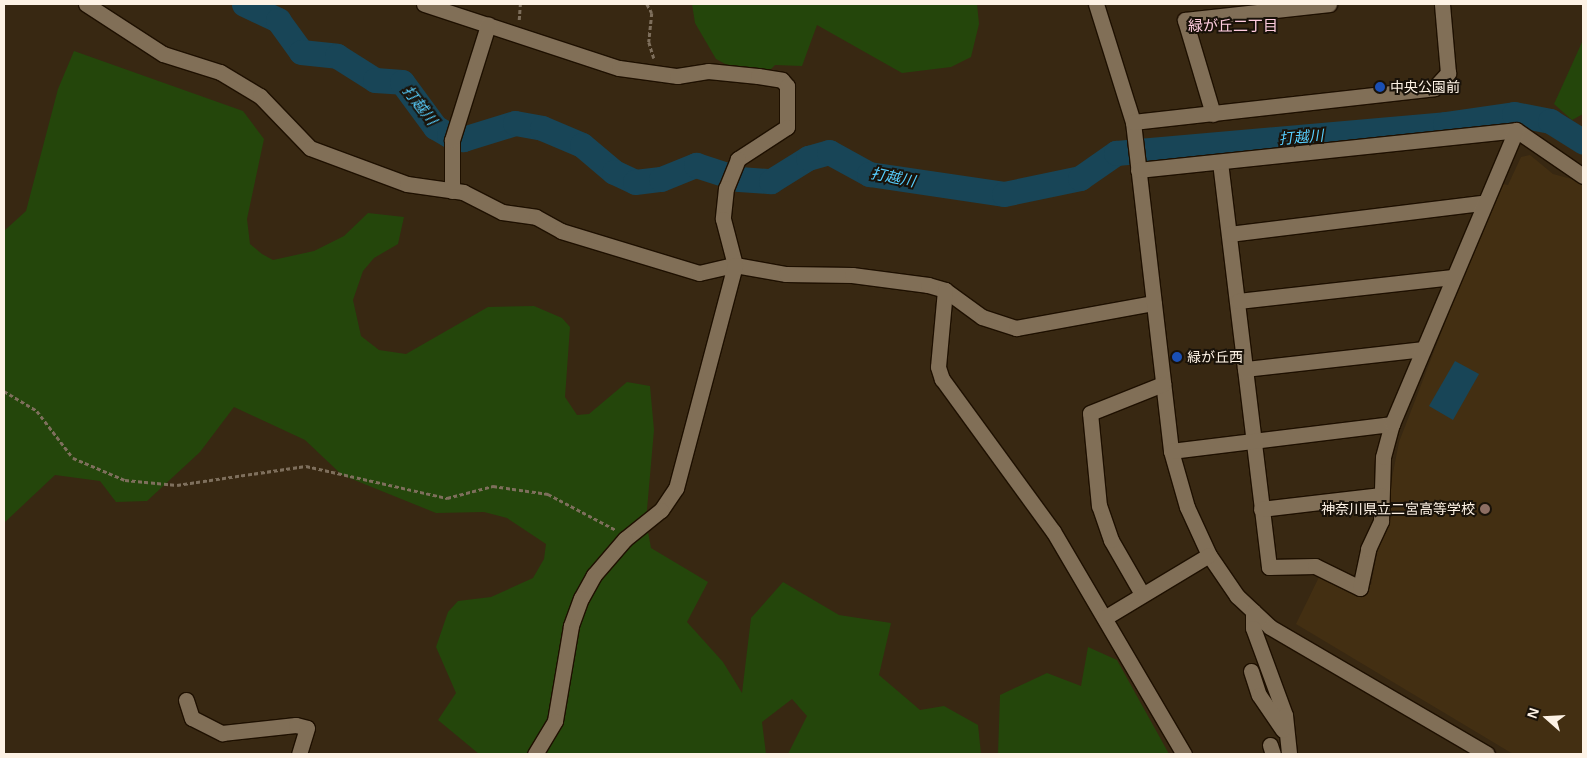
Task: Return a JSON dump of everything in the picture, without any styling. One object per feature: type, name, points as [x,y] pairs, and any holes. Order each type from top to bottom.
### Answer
[{"type":"street","points":[[86,4],[163,54],[220,72],[260,96],[310,148],[407,184],[452,190],[502,212],[536,217],[561,231],[699,273],[734,265],[786,274],[852,275],[945,290],[992,322],[1027,328],[1154,303]]},
{"type":"street","points":[[424,4],[619,68],[662,73],[758,76],[782,80],[787,86],[790,121],[785,131],[734,164],[726,188],[723,219],[734,265],[676,488],[661,510],[625,539],[594,575],[581,598],[571,626],[555,720],[535,754]]},
{"type":"street","points":[[1096,4],[1133,127],[1171,451],[1187,507],[1208,555],[1253,611],[1270,627],[1487,754]]},
{"type":"street","points":[[1213,114],[1185,20],[1329,4]]},
{"type":"street","points":[[1133,127],[1213,114],[1434,88],[1448,73],[1442,4]]},
{"type":"street","points":[[452,190],[452,140],[488,25]]},
{"type":"street","points":[[1138,166],[1220,162],[1516,130],[1583,176]]},
{"type":"street","points":[[1220,162],[1238,302],[1252,440],[1269,567],[1315,566],[1360,588],[1368,549],[1380,521],[1383,457],[1392,424],[1483,203],[1516,130]]},
{"type":"street","points":[[1229,234],[1483,203]]},
{"type":"street","points":[[1238,302],[1453,276]]},
{"type":"street","points":[[945,290],[938,367],[942,379],[1054,531],[1106,617],[1184,754]]},
{"type":"street","points":[[1244,369],[1423,349]]},
{"type":"street","points":[[1142,594],[1111,540],[1099,506],[1090,412],[1162,384]]},
{"type":"street","points":[[1171,451],[1392,424]]},
{"type":"street","points":[[1261,509],[1381,495]]},
{"type":"street","points":[[1106,617],[1208,555]]},
{"type":"street","points":[[1253,611],[1253,628],[1285,715],[1289,747]]},
{"type":"street","points":[[1251,671],[1259,695],[1289,747]]},
{"type":"street","points":[[186,700],[192,718],[222,733],[296,725],[307,728],[299,754]]},
{"type":"path","points":[[647,4],[653,20],[650,49],[662,73]]},
{"type":"path","points":[[4,391],[37,411],[73,458],[125,480],[178,485],[306,466],[447,498],[493,486],[522,488],[548,494],[588,512],[625,539]]},
{"type":"shaded area","name":"神奈川県立二宮高等学校","points":[[1530,155],[1553,174],[1583,182],[1583,754],[1513,754],[1296,624],[1320,575],[1362,598],[1365,585],[1371,585],[1399,442],[1499,183],[1508,185],[1521,157]]},
{"type":"green space","points":[[692,4],[977,4],[979,24],[971,57],[951,67],[902,73],[817,25],[802,66],[775,65],[768,72],[740,72],[716,59],[695,23]]},
{"type":"green space","points":[[1583,40],[1583,114],[1572,120],[1554,104]]},
{"type":"green space","points":[[74,51],[243,111],[264,139],[247,219],[250,244],[273,260],[314,251],[344,236],[368,213],[404,217],[398,244],[374,258],[363,271],[353,300],[361,336],[379,350],[406,354],[488,307],[534,306],[562,318],[570,327],[565,397],[577,415],[589,414],[627,382],[650,386],[654,430],[646,521],[651,548],[708,582],[687,622],[723,662],[742,693],[751,618],[783,582],[839,615],[891,623],[879,675],[920,710],[944,706],[978,725],[981,754],[788,754],[807,716],[792,699],[762,722],[766,754],[479,754],[438,720],[456,693],[436,647],[448,612],[458,601],[491,597],[533,578],[544,559],[546,544],[507,518],[484,512],[436,513],[342,475],[305,440],[234,407],[200,452],[147,501],[116,502],[100,481],[55,475],[4,523],[4,231],[26,211],[58,89]]},
{"type":"green space","points":[[1088,647],[1117,660],[1169,754],[998,754],[1000,695],[1047,673],[1081,686]]},
{"type":"water","points":[[1455,361],[1479,374],[1453,420],[1429,406]]},
{"type":"waterway","name":"打越川","points":[[244,4],[278,20],[301,52],[337,56],[375,80],[402,82],[435,127],[449,135],[463,139],[515,123],[542,128],[582,145],[614,172],[635,182],[661,179],[696,165],[739,179],[771,181],[808,158],[829,152],[869,174],[1004,194],[1080,178],[1116,153],[1445,124],[1514,114],[1550,121],[1583,142]]},
{"type":"place","name":"中央公園前","points":[[1380,87]]},
{"type":"place","name":"緑が丘西","points":[[1177,357]]},
{"type":"place","name":"神奈川県立二宮高等学校","points":[[1485,509]]},
{"type":"district","name":"緑が丘二丁目","points":[[1233,26]]}]
